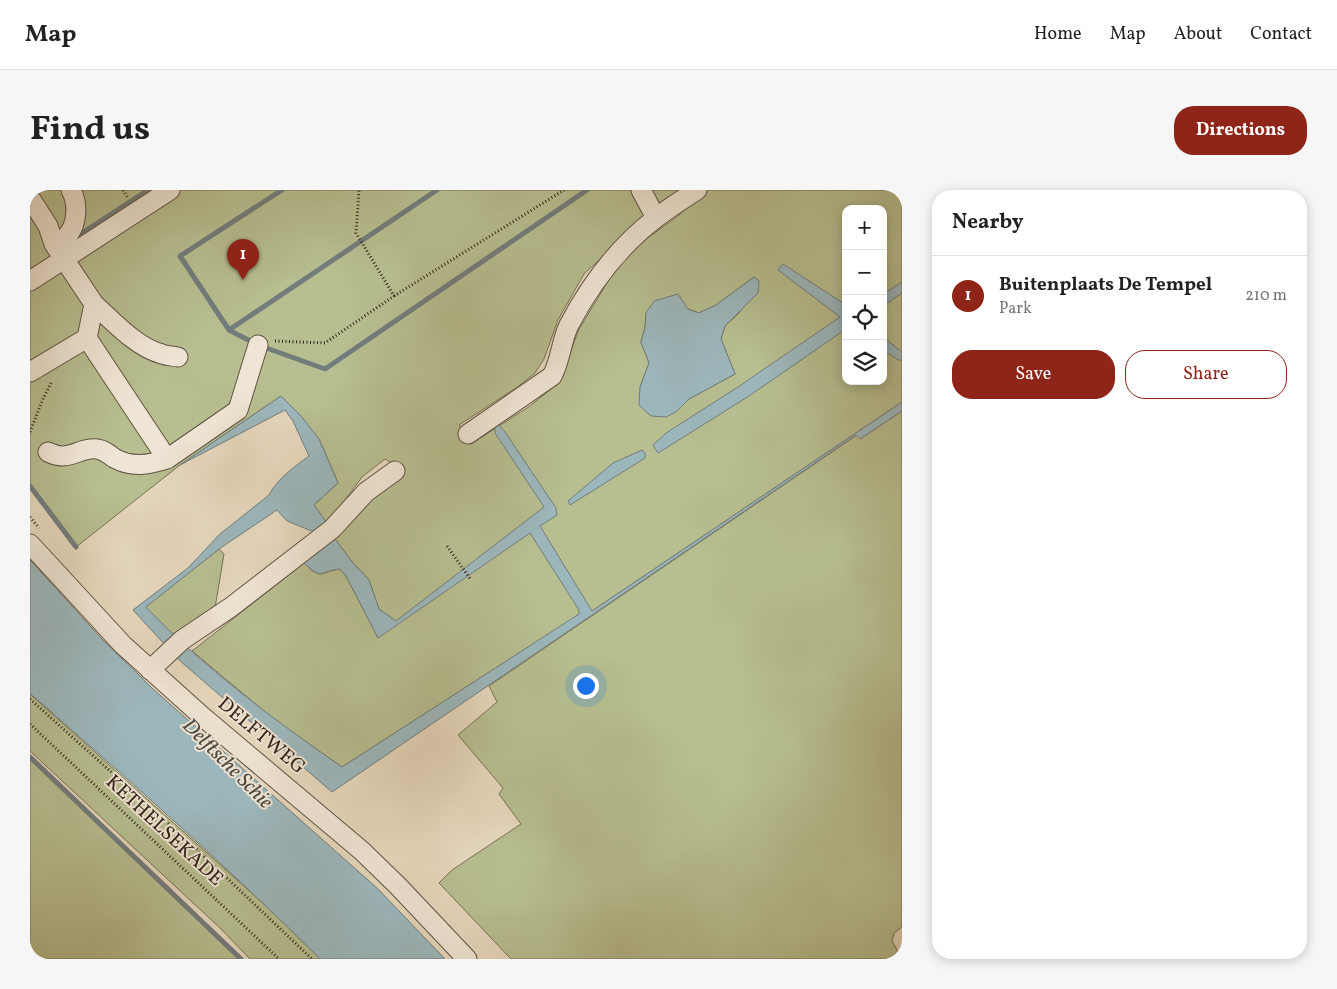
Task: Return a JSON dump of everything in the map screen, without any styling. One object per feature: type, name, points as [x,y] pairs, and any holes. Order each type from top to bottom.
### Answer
[{"type":"street","points":[[59,252],[74,223],[75,203],[70,190]]},
{"type":"street","points":[[30,281],[59,252],[170,190]]},
{"type":"street","points":[[640,190],[656,218]]},
{"type":"street","points":[[468,434],[552,376],[556,369],[568,326],[610,260],[656,218],[697,190]]},
{"type":"street","points":[[30,198],[48,226],[59,252],[94,304],[118,327],[145,347],[162,354],[178,357]]},
{"type":"street","points":[[94,304],[87,338],[167,459]]},
{"type":"street","points":[[30,372],[87,338]]},
{"type":"street","points":[[48,452],[64,457],[86,450],[97,449],[123,462],[134,465],[145,465],[167,459],[238,410],[258,345]]},
{"type":"street","points":[[150,670],[182,640],[231,607],[332,529],[366,492],[395,471]]},
{"type":"street","name":"DELFTWEG","points":[[30,544],[97,618],[150,670],[362,851],[467,959]]},
{"type":"path","points":[[122,190],[127,197]]},
{"type":"path","points":[[359,190],[356,234],[394,296]]},
{"type":"path","points":[[258,345],[268,341],[326,343],[394,296],[564,190]]},
{"type":"path","points":[[30,432],[53,378]]},
{"type":"path","points":[[447,546],[470,579]]},
{"type":"path","points":[[30,699],[189,842],[312,959]]},
{"type":"path","name":"KETHELSEKADE","points":[[30,724],[279,959]]},
{"type":"green space","points":[[30,190],[683,190],[615,245],[584,274],[558,320],[544,359],[535,373],[516,388],[459,425],[471,444],[530,406],[552,388],[564,369],[579,329],[618,265],[635,247],[678,216],[709,190],[902,190],[902,402],[592,611],[579,610],[580,614],[342,767],[276,721],[192,651],[304,563],[318,574],[340,569],[346,576],[378,638],[395,621],[379,609],[369,580],[335,539],[366,500],[404,471],[385,459],[362,477],[329,526],[314,505],[338,483],[319,439],[281,396],[180,465],[76,547],[30,486]],"holes":[[[754,277],[759,281],[739,313],[725,326],[721,339],[735,374],[689,399],[676,412],[640,387],[649,363],[641,342],[646,313],[688,309],[699,313],[716,305]]]},
{"type":"green space","points":[[902,411],[902,927],[894,933],[892,941],[902,959],[511,959],[439,883],[452,870],[521,824],[499,794],[503,788],[458,735],[497,702],[489,686],[857,435],[860,439]]},
{"type":"green space","points":[[219,549],[224,554],[215,608],[174,637],[145,607]]},
{"type":"green space","points":[[30,694],[285,923],[320,959],[250,959],[220,928],[30,751]]},
{"type":"green space","points":[[30,757],[241,959],[30,959]]},
{"type":"water","points":[[783,264],[842,302],[842,332],[749,396],[658,453],[653,445],[666,433],[738,387],[840,317],[778,270]]},
{"type":"water","points":[[754,277],[759,281],[758,293],[725,326],[721,339],[735,374],[689,399],[676,412],[666,417],[651,416],[639,405],[640,387],[649,363],[641,342],[646,313],[654,301],[678,294],[688,309],[699,313],[716,305]]},
{"type":"water","points":[[902,282],[902,293],[887,303],[887,291]]},
{"type":"water","points":[[887,340],[902,352],[902,360],[898,360],[887,353]]},
{"type":"water","points":[[281,396],[301,416],[319,439],[338,483],[314,505],[329,526],[319,534],[287,521],[277,510],[219,549],[146,607],[215,672],[290,730],[342,767],[579,614],[579,610],[530,533],[378,638],[346,576],[340,569],[321,574],[310,569],[304,563],[335,539],[369,580],[379,609],[396,621],[544,507],[495,433],[495,426],[498,424],[556,508],[557,515],[540,526],[592,611],[902,402],[902,411],[860,439],[856,435],[332,792],[179,660],[133,610],[188,568],[220,534],[269,495],[281,478],[309,456],[293,421],[285,410],[180,465]]},
{"type":"water","points":[[642,450],[645,453],[645,458],[570,505],[568,501],[613,463]]},
{"type":"water","name":"Delftsche Schie","points":[[30,560],[101,638],[152,688],[377,888],[445,959],[320,959],[179,826],[30,694]]},
{"type":"waterway","points":[[73,239],[148,190]]},
{"type":"waterway","points":[[282,190],[180,256],[229,330],[258,345],[325,369],[587,190]]},
{"type":"waterway","points":[[229,330],[437,190]]},
{"type":"waterway","points":[[30,486],[76,547]]},
{"type":"waterway","points":[[30,757],[241,959]]},
{"type":"place","name":"Buitenplaats De Tempel","points":[[243,280]]}]
